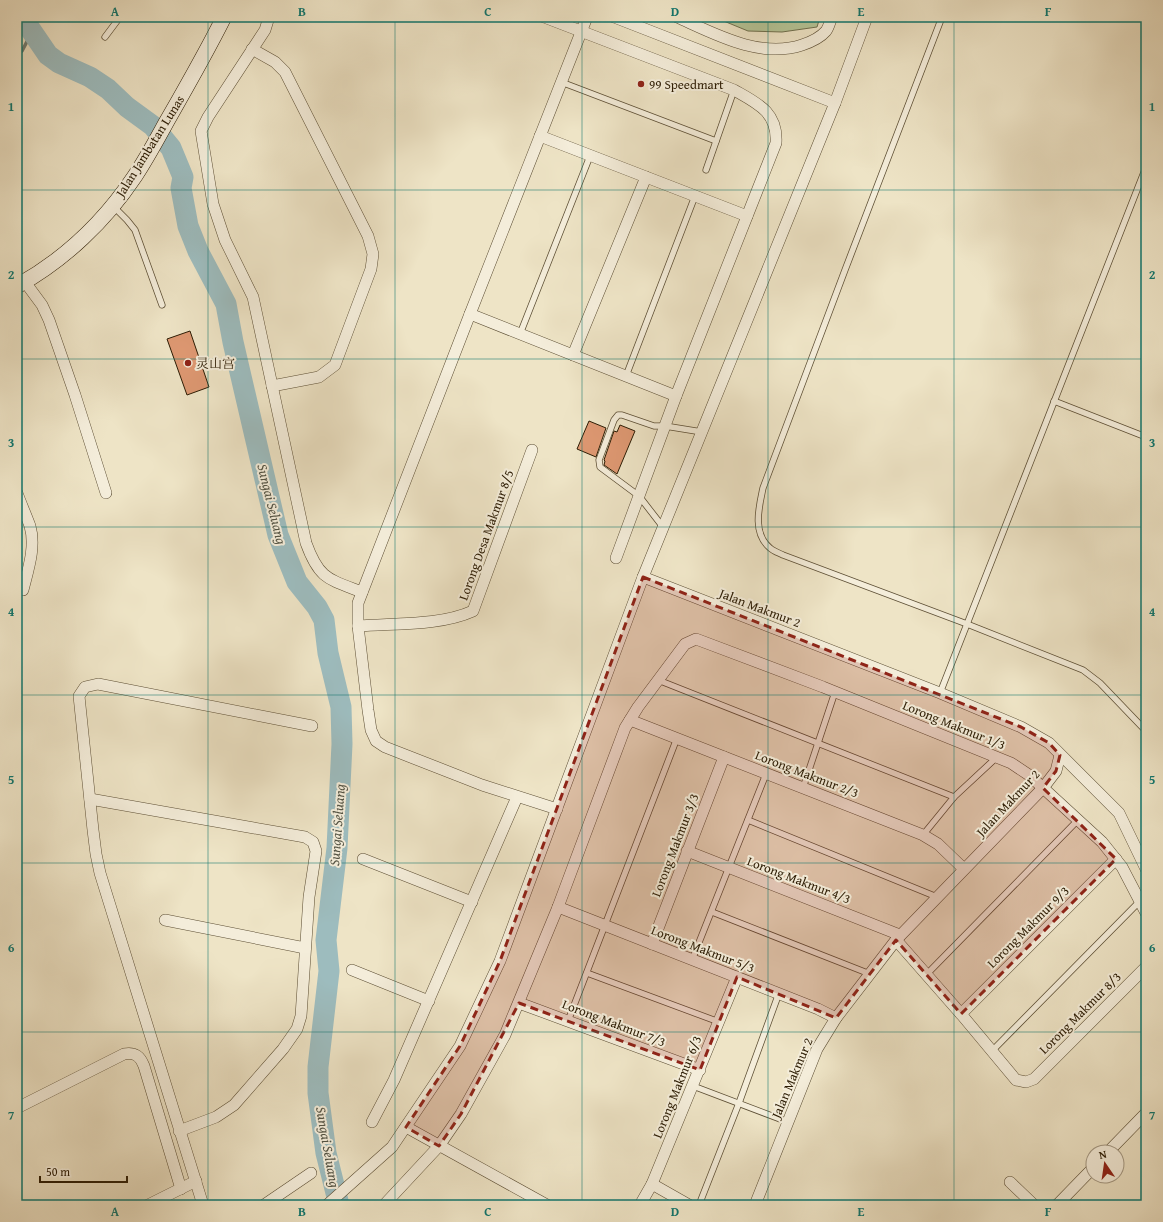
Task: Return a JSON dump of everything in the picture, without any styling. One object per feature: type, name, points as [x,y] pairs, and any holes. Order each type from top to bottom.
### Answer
[{"type":"main road","name":"Jalan Jambatan Lunas","points":[[21,284],[76,246],[113,206],[135,176],[174,110],[202,61],[222,18]]},
{"type":"street","points":[[269,17],[265,30],[201,131],[213,204],[225,240],[253,297],[306,542],[312,559],[321,573],[336,582],[362,592]]},
{"type":"street","points":[[544,17],[734,90],[756,102],[769,115],[777,131],[776,143],[676,396],[616,558]]},
{"type":"street","points":[[557,809],[482,785],[385,748],[376,741],[368,710],[358,626],[358,603],[587,17]]},
{"type":"street","points":[[614,17],[835,103]]},
{"type":"street","points":[[677,17],[737,43],[770,49],[790,49],[812,42],[826,31],[832,17]]},
{"type":"street","points":[[328,1204],[392,1147],[460,1046],[500,961],[644,577],[835,103],[867,17]]},
{"type":"street","points":[[252,49],[275,62],[285,72],[368,236],[373,254],[371,269],[335,365],[319,377],[272,386]]},
{"type":"street","points":[[540,136],[747,216]]},
{"type":"street","points":[[573,355],[646,177]]},
{"type":"street","points":[[21,284],[42,305],[49,320],[75,395],[106,493]]},
{"type":"street","points":[[470,314],[676,396]]},
{"type":"street","name":"Lorong Desa Makmur 8/5","points":[[358,626],[443,620],[473,611],[532,450]]},
{"type":"street","points":[[17,493],[30,527],[32,541],[23,590]]},
{"type":"street","name":"Jalan Makmur 2","points":[[644,577],[940,693],[1021,727],[1049,743],[1060,755],[1056,771],[1043,788],[898,937],[836,1018],[817,1049],[755,1205]]},
{"type":"street","name":"Lorong Makmur 1/3","points":[[658,680],[685,644],[696,639],[835,692],[1011,763],[1029,775],[1102,842],[1122,867],[1146,913]]},
{"type":"street","points":[[384,1205],[439,1146],[465,1108],[505,1036],[558,907],[625,728],[658,680]]},
{"type":"street","points":[[203,1205],[100,873],[96,854],[79,696],[85,687],[98,684],[312,726]]},
{"type":"street","name":"Lorong Makmur 2/3","points":[[630,720],[923,835],[938,844],[964,869]]},
{"type":"street","points":[[1060,755],[1119,813],[1146,869]]},
{"type":"street","name":"Lorong Makmur 3/3","points":[[652,944],[724,757]]},
{"type":"street","points":[[372,1122],[394,1080],[518,797]]},
{"type":"street","points":[[90,799],[305,837],[313,842],[316,851],[309,897],[301,1016],[297,1029],[283,1049],[234,1105],[216,1117],[180,1131]]},
{"type":"street","name":"Lorong Makmur 4/3","points":[[688,851],[898,937]]},
{"type":"street","points":[[363,859],[472,902]]},
{"type":"street","name":"Lorong Makmur 9/3","points":[[961,1014],[1116,859]]},
{"type":"street","name":"Lorong Makmur 5/3","points":[[558,907],[818,1009],[836,1018]]},
{"type":"street","points":[[165,920],[305,948]]},
{"type":"street","points":[[898,937],[926,975],[992,1051]]},
{"type":"street","name":"Lorong Makmur 8/3","points":[[992,1051],[1016,1080],[1026,1082],[1034,1079],[1146,967]]},
{"type":"street","points":[[352,970],[429,1001]]},
{"type":"street","name":"Lorong Makmur 6/3","points":[[640,1205],[652,1184],[737,977]]},
{"type":"street","name":"Lorong Makmur 7/3","points":[[519,1003],[700,1070]]},
{"type":"street","points":[[17,1108],[124,1054],[136,1054],[140,1057],[144,1066],[181,1189]]},
{"type":"street","points":[[1116,1144],[1146,1113]]},
{"type":"street","points":[[406,1127],[533,1202],[547,1205]]},
{"type":"street","points":[[264,1205],[277,1202],[311,1173]]},
{"type":"street","points":[[1057,1205],[1085,1176]]},
{"type":"street","points":[[148,1205],[196,1181]]},
{"type":"street","points":[[1010,1182],[1034,1205]]},
{"type":"street","points":[[652,1184],[689,1205]]},
{"type":"lane","points":[[106,38],[120,17]]},
{"type":"lane","points":[[942,17],[763,488],[758,526],[762,538],[769,547],[783,555],[967,624],[1083,670],[1100,683],[1146,731]]},
{"type":"lane","points":[[561,82],[716,141]]},
{"type":"lane","points":[[706,170],[734,90]]},
{"type":"lane","points":[[520,334],[590,156]]},
{"type":"lane","points":[[940,693],[1054,401],[1144,181],[1146,167]]},
{"type":"lane","points":[[626,376],[695,196]]},
{"type":"lane","points":[[113,206],[135,230],[162,305]]},
{"type":"lane","points":[[1054,401],[1146,437]]},
{"type":"lane","points":[[664,527],[639,496],[600,467],[599,460],[614,420],[618,416],[622,415],[654,426],[665,426],[702,432]]},
{"type":"lane","points":[[658,680],[954,797]]},
{"type":"lane","points":[[802,788],[819,743],[835,692]]},
{"type":"lane","points":[[568,1021],[677,738]]},
{"type":"lane","points":[[923,835],[954,797],[997,757]]},
{"type":"lane","points":[[692,960],[766,774]]},
{"type":"lane","points":[[748,820],[937,897]]},
{"type":"lane","points":[[926,975],[1078,820]]},
{"type":"lane","points":[[992,1051],[1140,901]]},
{"type":"lane","points":[[712,912],[870,974]]},
{"type":"lane","points":[[587,973],[719,1022]]},
{"type":"lane","points":[[699,1205],[739,1103],[779,994]]},
{"type":"lane","points":[[693,1086],[788,1122]]},
{"type":"highlighted area","points":[[643,577],[1021,727],[1049,743],[1060,755],[1056,771],[1043,788],[1116,859],[961,1014],[896,940],[836,1018],[737,977],[700,1070],[519,1003],[461,1114],[439,1146],[406,1127],[460,1046],[500,961]]},
{"type":"green space","points":[[714,17],[820,17],[817,27],[782,32],[748,31]]},
{"type":"building","name":"灵山宫","points":[[190,331],[209,387],[187,395],[167,339]]},
{"type":"building","points":[[589,421],[606,428],[596,457],[577,449]]},
{"type":"building","points":[[620,425],[635,431],[617,474],[604,465],[604,460],[614,431],[617,432]]},
{"type":"waterway","name":"Sungai Seluang","points":[[22,17],[48,55],[59,63],[90,77],[108,89],[127,107],[153,126],[171,148],[183,177],[181,188],[188,226],[198,251],[226,304],[233,342],[278,535],[297,582],[317,607],[324,620],[328,653],[341,707],[342,744],[337,848],[326,940],[329,971],[318,1067],[318,1093],[326,1153],[339,1205]]},
{"type":"waterway","points":[[17,55],[22,51],[32,32]]},
{"type":"place","name":"99 Speedmart","points":[[641,84]]},
{"type":"place","name":"灵山宫","points":[[188,363]]}]
